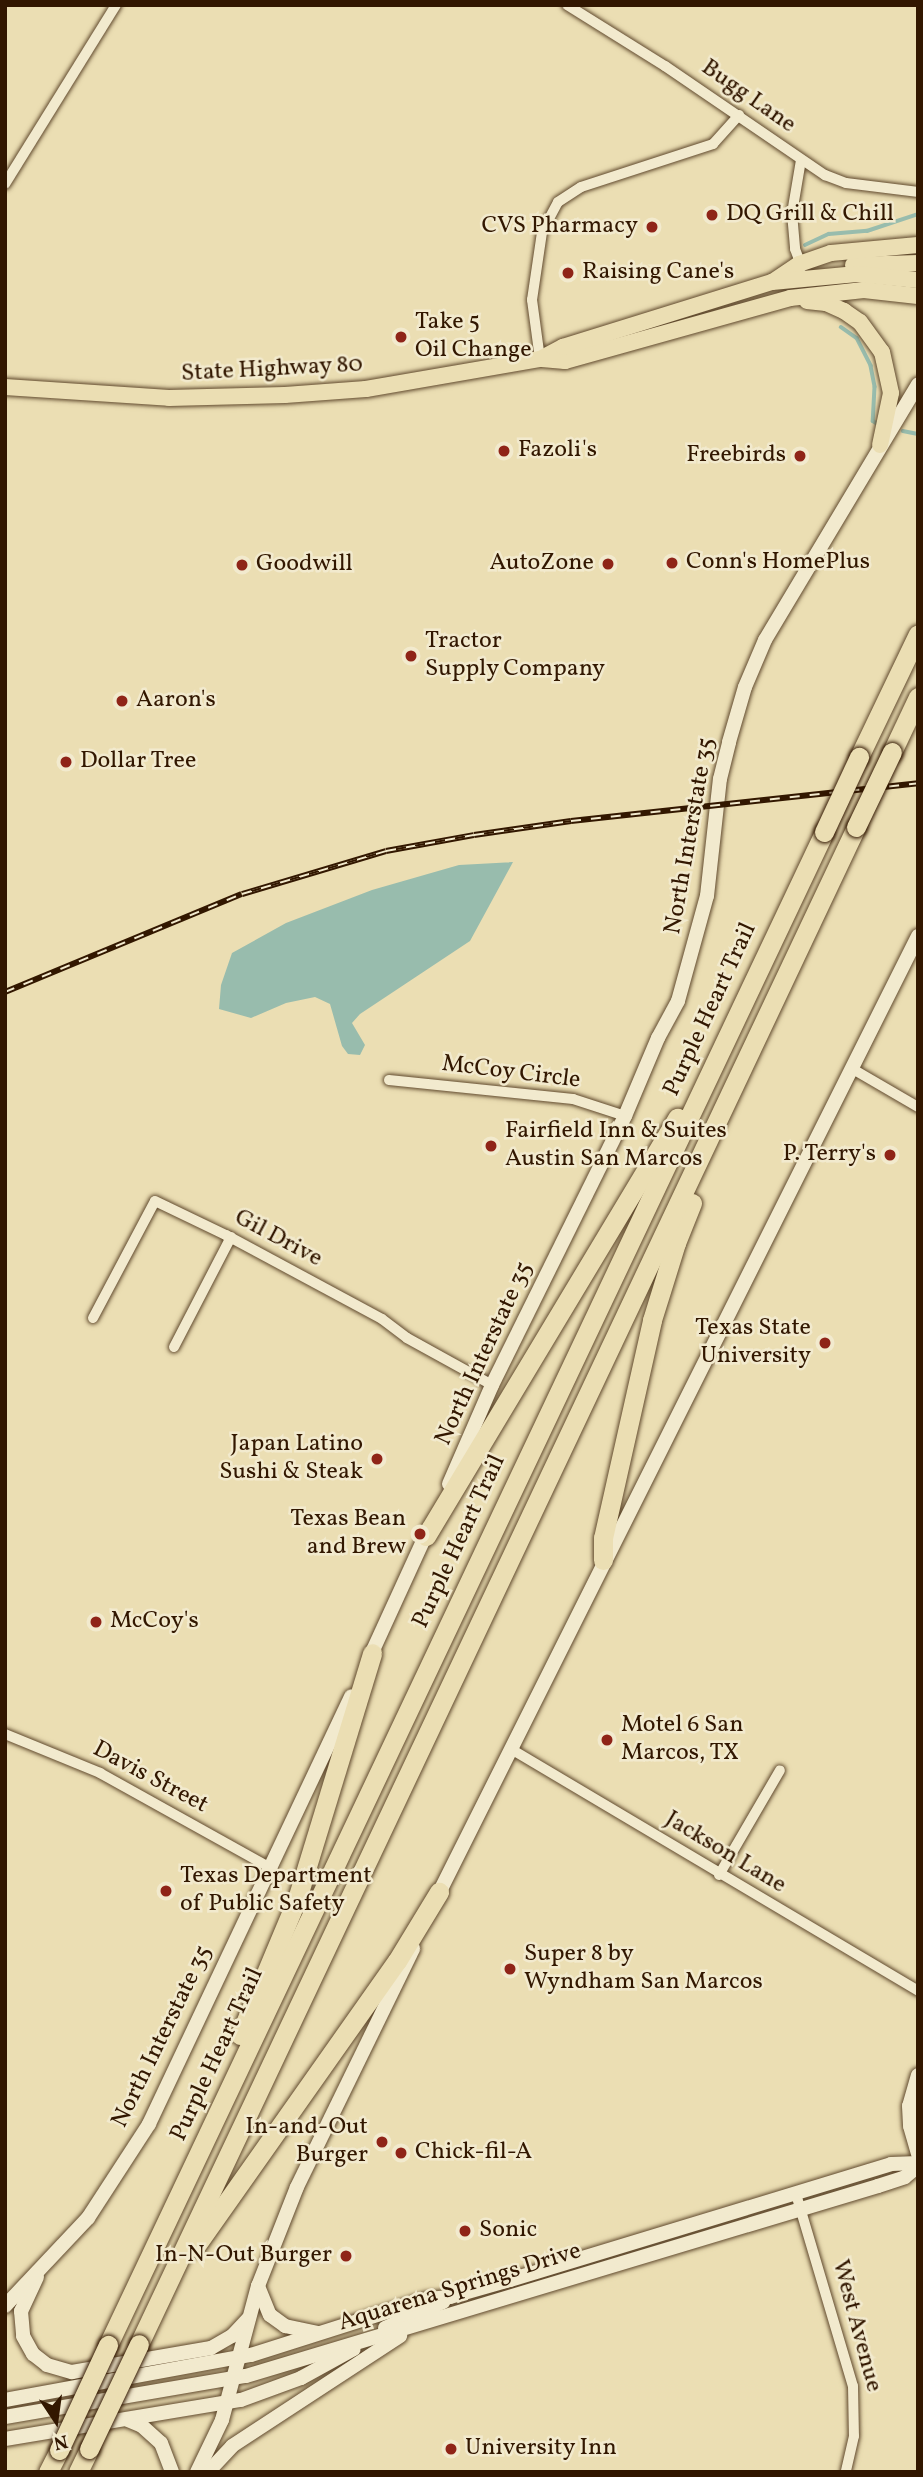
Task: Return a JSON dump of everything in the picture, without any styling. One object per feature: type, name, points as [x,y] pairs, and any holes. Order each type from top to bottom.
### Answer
[{"type":"highway","name":"Purple Heart Trail","points":[[48,2472],[918,634]]},
{"type":"highway","points":[[78,2472],[918,697]]},
{"type":"highway","points":[[603,1560],[603,1538],[664,1279],[774,1002]]},
{"type":"highway","points":[[426,1536],[652,1156],[716,1058]]},
{"type":"highway","points":[[124,2312],[293,1911],[372,1653]]},
{"type":"highway","points":[[155,2310],[206,2231],[397,1961],[439,1892]]},
{"type":"main road","points":[[772,282],[799,264],[831,253],[918,245]]},
{"type":"main road","points":[[659,337],[676,325],[783,291],[843,266],[861,263],[918,263]]},
{"type":"main road","name":"State Highway 80","points":[[540,359],[563,347],[772,282],[856,274],[918,280]]},
{"type":"main road","name":"State Highway 80","points":[[5,387],[157,397],[285,395],[366,388],[540,359],[565,361],[659,337],[790,298],[864,290],[918,296]]},
{"type":"main road","points":[[790,298],[826,303],[844,311],[860,322],[882,352],[891,393],[880,445]]},
{"type":"main road","name":"North Interstate 35","points":[[5,2306],[88,2218],[149,2124],[271,1868],[426,1536],[492,1385],[625,1116],[657,1038],[678,1001],[707,896],[720,779],[745,687],[765,639],[918,384]]},
{"type":"main road","points":[[197,2472],[213,2443],[227,2403],[258,2286],[297,2187],[603,1560],[918,936]]},
{"type":"main road","points":[[918,2075],[909,2106],[909,2126],[918,2154]]},
{"type":"main road","name":"Aquarena Springs Drive","points":[[5,2400],[238,2359],[428,2299],[450,2297],[891,2164],[918,2165]]},
{"type":"main road","name":"Aquarena Springs Drive","points":[[5,2417],[233,2379],[898,2179],[918,2165]]},
{"type":"main road","points":[[687,2244],[692,2231],[753,2213],[758,2204]]},
{"type":"main road","points":[[42,2266],[21,2311],[23,2336],[33,2354],[47,2365],[72,2372],[211,2347],[232,2336],[248,2318]]},
{"type":"main road","points":[[258,2286],[270,2315],[285,2326],[305,2333],[319,2333]]},
{"type":"main road","points":[[5,2439],[227,2403],[301,2378],[398,2321],[450,2297]]},
{"type":"main road","points":[[208,2472],[232,2446],[384,2345],[424,2323]]},
{"type":"main road","points":[[128,2420],[142,2427],[161,2443],[172,2472]]},
{"type":"street","points":[[5,184],[116,5]]},
{"type":"street","name":"Bugg Lane","points":[[566,5],[739,115],[801,160],[792,213],[799,264],[809,279]]},
{"type":"street","points":[[540,359],[532,319],[533,290],[542,232],[558,202],[581,187],[713,144],[739,115]]},
{"type":"street","points":[[801,160],[846,183],[918,192]]},
{"type":"street","points":[[851,1068],[918,1107]]},
{"type":"street","name":"McCoy Circle","points":[[389,1080],[573,1099],[625,1116]]},
{"type":"street","name":"Gil Drive","points":[[93,1318],[155,1201],[231,1237],[382,1319],[407,1338],[492,1385]]},
{"type":"street","points":[[174,1347],[231,1237]]},
{"type":"street","name":"Davis Street","points":[[5,1734],[100,1773],[271,1868]]},
{"type":"street","name":"Jackson Lane","points":[[511,1749],[918,1991]]},
{"type":"street","points":[[719,1875],[780,1770]]},
{"type":"street","name":"West Avenue","points":[[796,2193],[853,2386],[854,2436],[846,2472]]},
{"type":"shaded area","points":[[513,862],[470,941],[360,1014],[352,1023],[365,1045],[360,1055],[348,1054],[342,1046],[330,1004],[315,997],[286,1003],[251,1018],[219,1009],[221,985],[232,953],[286,923],[372,890],[459,865]]},
{"type":"waterway","points":[[805,245],[829,234],[867,231],[918,214]]},
{"type":"waterway","points":[[841,327],[857,338],[871,366],[875,387],[873,421],[878,424]]},
{"type":"waterway","points":[[903,431],[918,434]]},
{"type":"railway","points":[[5,992],[242,894],[386,851],[571,821],[918,783]]},
{"type":"place","name":"DQ Grill & Chill","points":[[712,215]]},
{"type":"place","name":"CVS Pharmacy","points":[[652,227]]},
{"type":"place","name":"Raising Cane's","points":[[568,273]]},
{"type":"place","name":"Take 5 Oil Change","points":[[401,337]]},
{"type":"place","name":"Fazoli's","points":[[504,451]]},
{"type":"place","name":"Freebirds","points":[[800,456]]},
{"type":"place","name":"Conn's HomePlus","points":[[672,563]]},
{"type":"place","name":"AutoZone","points":[[608,564]]},
{"type":"place","name":"Goodwill","points":[[242,565]]},
{"type":"place","name":"Tractor Supply Company","points":[[411,656]]},
{"type":"place","name":"Aaron's","points":[[122,701]]},
{"type":"place","name":"Dollar Tree","points":[[66,762]]},
{"type":"place","name":"Fairfield Inn & Suites Austin San Marcos","points":[[491,1146]]},
{"type":"place","name":"P. Terry's","points":[[890,1155]]},
{"type":"place","name":"Texas State University","points":[[825,1343]]},
{"type":"place","name":"Japan Latino Sushi & Steak","points":[[377,1459]]},
{"type":"place","name":"Texas Bean and Brew","points":[[420,1534]]},
{"type":"place","name":"McCoy's","points":[[96,1622]]},
{"type":"place","name":"Motel 6 San Marcos, TX","points":[[607,1740]]},
{"type":"place","name":"Texas Department of Public Safety","points":[[166,1891]]},
{"type":"place","name":"Super 8 by Wyndham San Marcos","points":[[510,1969]]},
{"type":"place","name":"In-and-Out Burger","points":[[382,2142]]},
{"type":"place","name":"Chick-fil-A","points":[[401,2153]]},
{"type":"place","name":"Sonic","points":[[465,2231]]},
{"type":"place","name":"In-N-Out Burger","points":[[346,2256]]},
{"type":"place","name":"University Inn","points":[[451,2449]]}]
